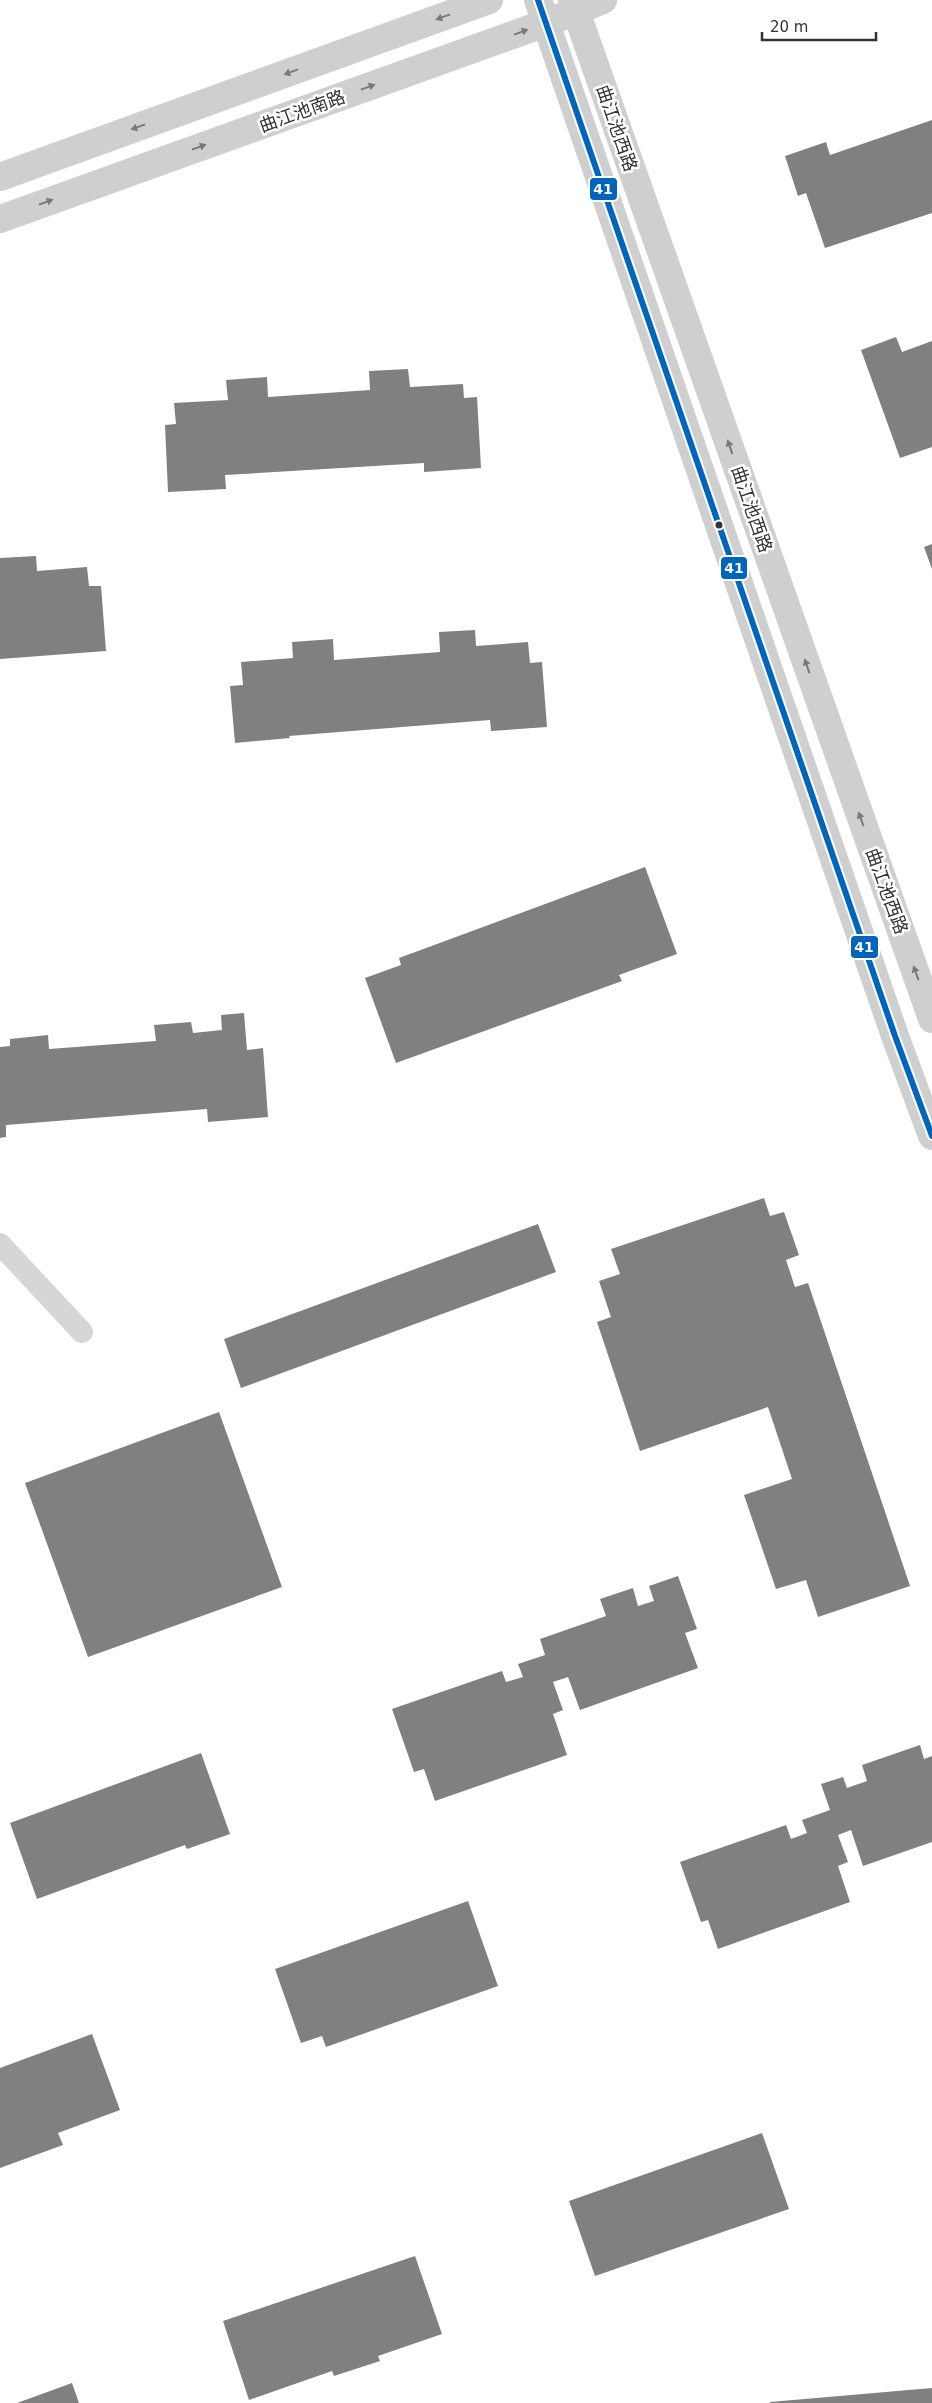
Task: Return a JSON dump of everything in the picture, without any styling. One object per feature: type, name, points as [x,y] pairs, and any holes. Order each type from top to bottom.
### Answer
[{"type":"street","points":[[0,177],[489,0]]},
{"type":"street","name":"曲江池南路","points":[[0,219],[542,12],[603,0]]},
{"type":"street","name":"曲江池西路","points":[[574,6],[932,1018]]},
{"type":"street","name":"曲江池西路","points":[[542,12],[885,1008],[932,1136]]},
{"type":"lane","points":[[0,1244],[82,1332]]},
{"type":"building","points":[[932,120],[932,213],[825,248],[806,193],[798,196],[785,156],[826,142],[830,155]]},
{"type":"building","points":[[896,337],[902,352],[932,341],[932,447],[900,458],[861,350]]},
{"type":"building","points":[[408,369],[410,387],[463,384],[464,398],[477,397],[481,468],[424,472],[424,463],[225,475],[226,489],[168,492],[165,425],[176,424],[174,403],[228,400],[226,380],[267,377],[268,397],[370,390],[369,371]]},
{"type":"building","points":[[932,544],[932,569],[924,547]]},
{"type":"building","points":[[36,556],[37,571],[87,567],[89,586],[101,586],[106,651],[0,659],[0,558]]},
{"type":"building","points":[[475,630],[476,646],[528,642],[530,663],[542,662],[547,727],[491,731],[490,720],[289,736],[290,738],[235,743],[230,686],[243,685],[241,662],[293,658],[292,642],[333,639],[334,660],[440,652],[439,632]]},
{"type":"building","points":[[645,867],[677,954],[619,975],[622,981],[396,1063],[365,978],[401,965],[399,958]]},
{"type":"building","points":[[244,1013],[247,1050],[263,1048],[268,1117],[208,1122],[207,1109],[6,1125],[6,1137],[0,1138],[0,1047],[10,1046],[10,1039],[48,1035],[49,1049],[156,1041],[154,1025],[191,1022],[193,1033],[222,1030],[221,1015]]},
{"type":"building","points":[[764,1198],[770,1216],[784,1212],[799,1255],[786,1260],[795,1287],[808,1283],[910,1586],[818,1617],[806,1580],[776,1589],[744,1495],[792,1479],[768,1407],[640,1451],[597,1322],[611,1317],[599,1281],[620,1274],[611,1249]]},
{"type":"building","points":[[538,1224],[556,1272],[241,1388],[224,1339]]},
{"type":"building","points":[[219,1412],[282,1587],[88,1657],[25,1483]]},
{"type":"building","points":[[678,1576],[697,1629],[685,1633],[698,1668],[580,1710],[568,1677],[553,1682],[563,1710],[553,1714],[567,1755],[435,1801],[424,1769],[414,1772],[392,1709],[502,1671],[506,1682],[523,1677],[518,1664],[545,1655],[540,1639],[606,1616],[600,1599],[633,1588],[638,1606],[654,1601],[649,1586]]},
{"type":"building","points":[[920,1745],[924,1759],[932,1756],[932,1842],[863,1866],[851,1830],[838,1835],[848,1862],[838,1866],[850,1902],[718,1949],[708,1920],[701,1922],[680,1862],[786,1825],[791,1839],[807,1833],[802,1820],[830,1810],[821,1784],[843,1777],[847,1788],[867,1781],[862,1765]]},
{"type":"building","points":[[201,1753],[230,1834],[187,1849],[185,1845],[37,1899],[10,1823]]},
{"type":"building","points":[[468,1901],[498,1986],[326,2047],[322,2036],[301,2043],[275,1969]]},
{"type":"building","points":[[92,2034],[120,2110],[58,2133],[63,2145],[0,2168],[0,2068]]},
{"type":"building","points":[[762,2133],[789,2209],[595,2276],[569,2201]]},
{"type":"building","points":[[415,2256],[442,2334],[378,2356],[380,2361],[334,2376],[332,2371],[249,2400],[223,2321]]},
{"type":"building","points":[[72,2383],[79,2403],[17,2403]]},
{"type":"building","points":[[932,2388],[932,2403],[770,2403],[770,2402]]},
{"type":"transit line","name":"41","points":[[538,0],[895,1036],[932,1136]]}]
